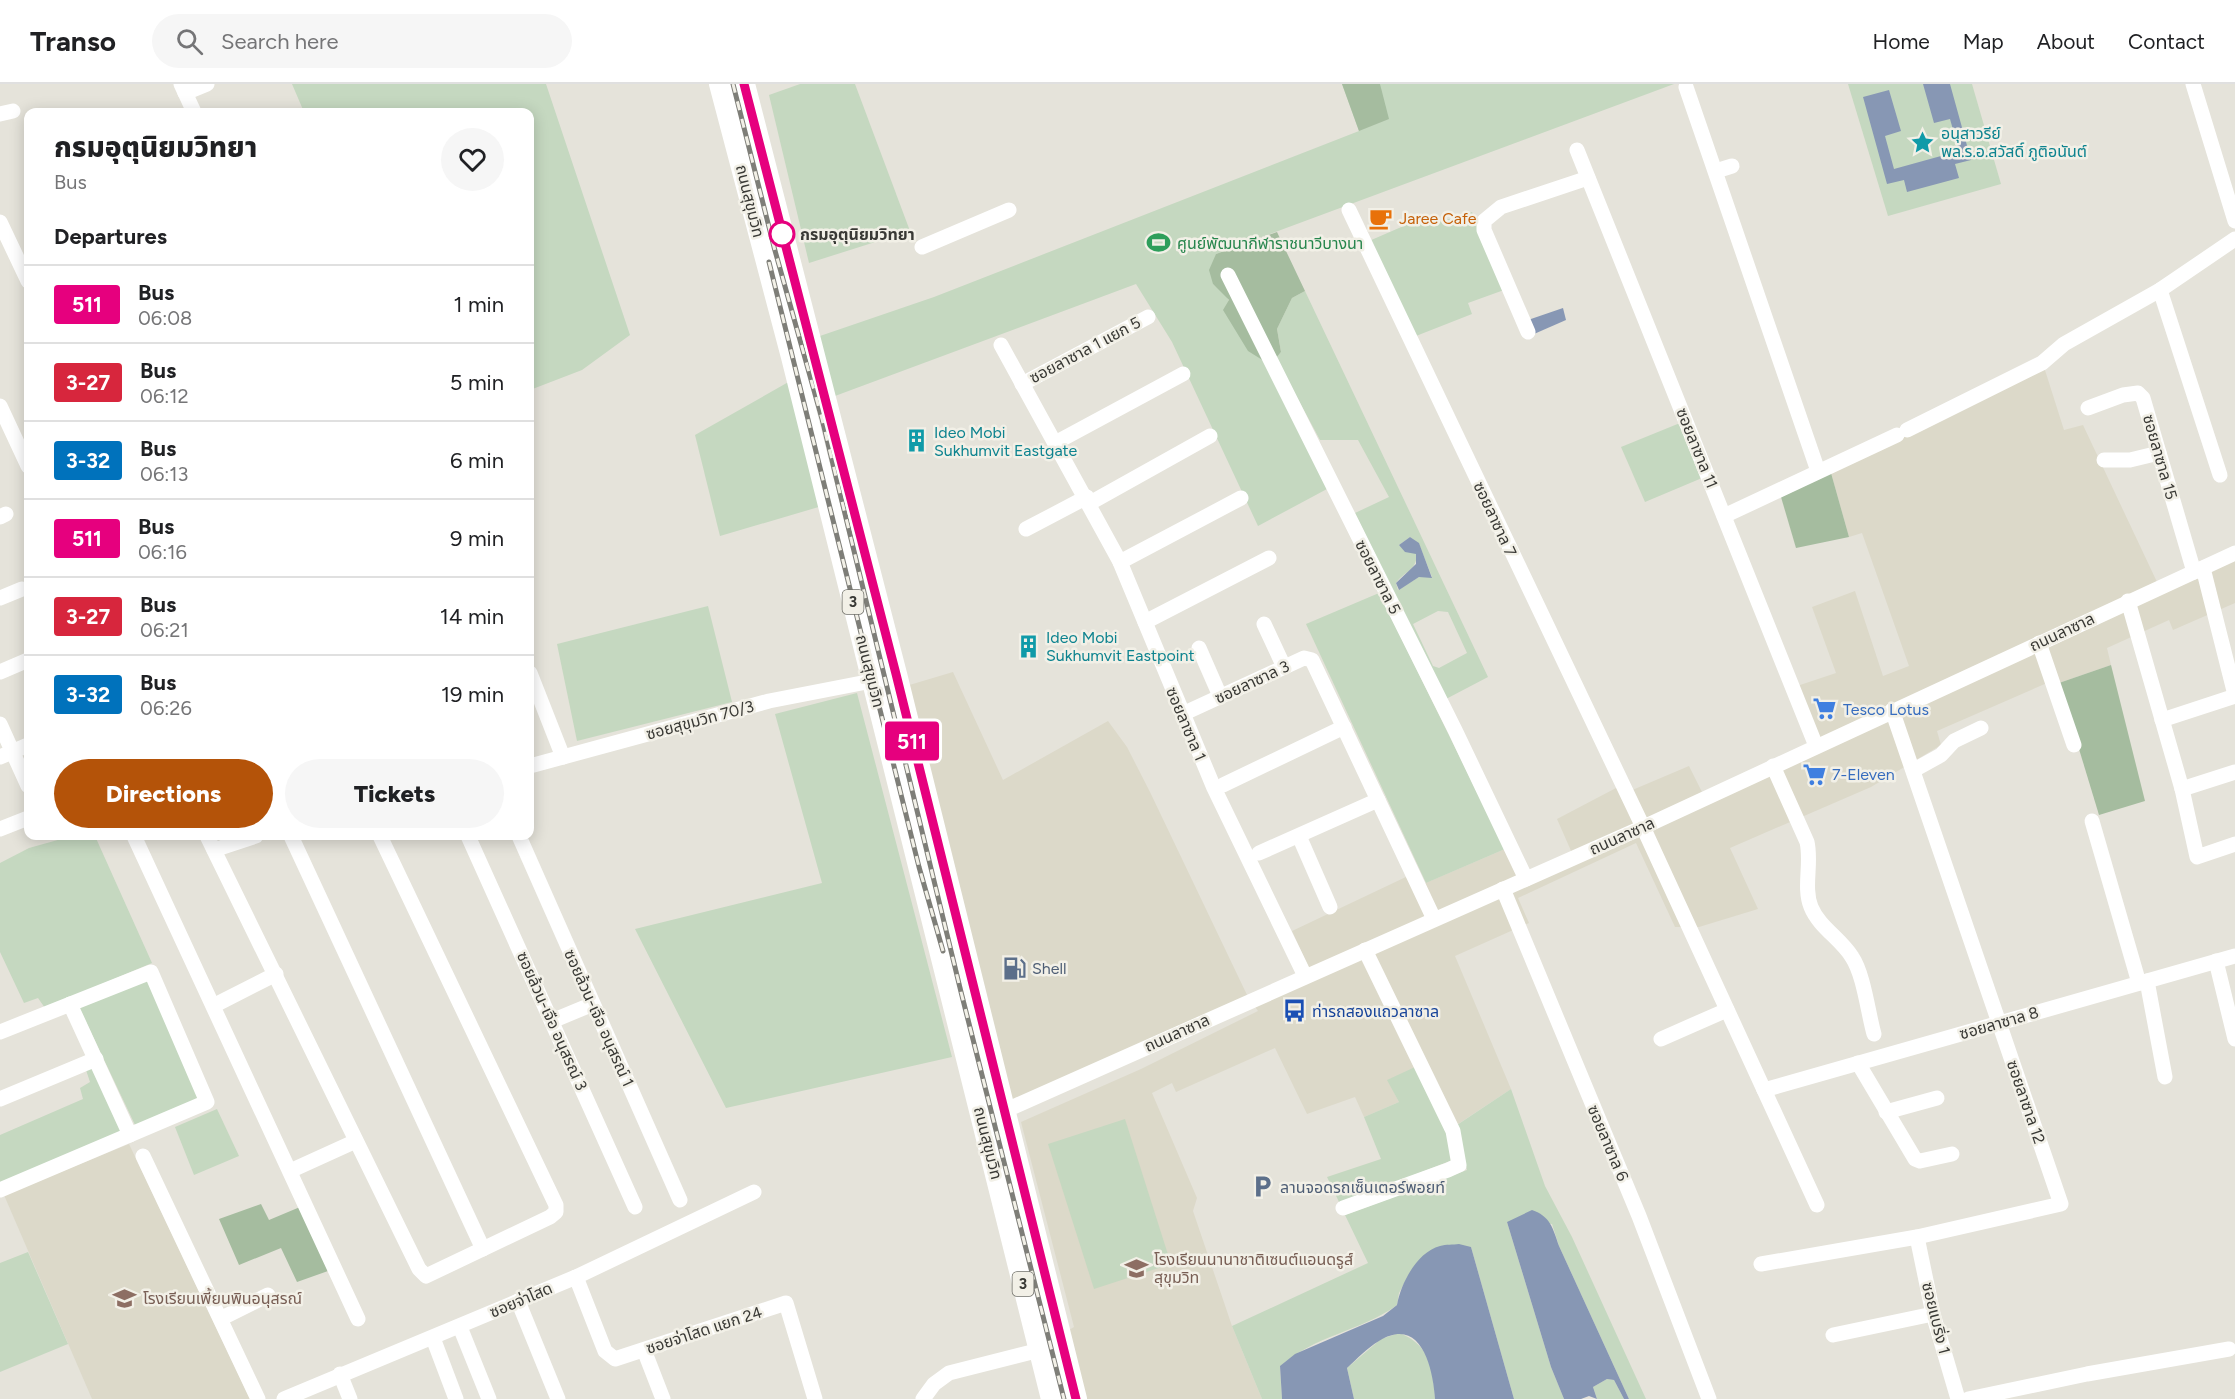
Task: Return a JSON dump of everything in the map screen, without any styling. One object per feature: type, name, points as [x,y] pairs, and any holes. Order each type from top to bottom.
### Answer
[{"type":"highway","name":"ถนนสุขุมวิท","points":[[720,84],[1052,1399]]},
{"type":"highway","name":"ถนนสุขุมวิท","points":[[744,84],[896,674],[1076,1399]]},
{"type":"highway","points":[[982,1120],[1004,1111]]},
{"type":"street","points":[[192,108],[183,89],[207,84]]},
{"type":"street","points":[[2193,84],[2235,221]]},
{"type":"street","points":[[1686,87],[1818,471]]},
{"type":"street","name":"ซอยลาซาล 11","points":[[1577,150],[1816,746]]},
{"type":"street","points":[[1716,171],[1732,166]]},
{"type":"street","points":[[1528,332],[1484,230],[1484,220],[1501,207],[1588,178]]},
{"type":"street","points":[[922,247],[1009,210]]},
{"type":"street","name":"ซอยลาซาล 7","points":[[1349,210],[1643,827]]},
{"type":"street","points":[[0,222],[24,273]]},
{"type":"street","points":[[1724,516],[2042,363],[2064,344],[2160,290],[2235,239]]},
{"type":"street","name":"ซอยลาซาล 5","points":[[1228,275],[1455,730],[1526,879]]},
{"type":"street","points":[[2160,290],[2220,475]]},
{"type":"street","name":"ซอยลาซาล 1 แยก 5","points":[[1022,384],[1148,317]]},
{"type":"street","name":"ซอยลาซาล 1","points":[[1001,345],[1120,562],[1214,788],[1305,976]]},
{"type":"street","points":[[1055,443],[1183,374]]},
{"type":"street","name":"ซอยลาซาล 15","points":[[2088,408],[2122,395],[2139,394],[2144,402],[2235,695]]},
{"type":"street","points":[[0,406],[24,457]]},
{"type":"street","points":[[1026,529],[1088,500],[1210,436]]},
{"type":"street","points":[[2104,460],[2130,460],[2159,453]]},
{"type":"street","points":[[1120,562],[1241,498]]},
{"type":"street","name":"ถนนลาซาล","points":[[1004,1111],[1643,827],[2235,553]]},
{"type":"street","points":[[1145,622],[1269,558]]},
{"type":"street","points":[[0,598],[22,589]]},
{"type":"street","points":[[2128,601],[2182,789],[2197,856],[2235,844]]},
{"type":"street","points":[[1264,624],[1284,667]]},
{"type":"street","points":[[2039,643],[2074,745]]},
{"type":"street","points":[[1199,648],[1220,696]]},
{"type":"street","name":"ซอยลาซาล 3","points":[[1189,711],[1304,658],[1312,660],[1434,919]]},
{"type":"street","points":[[0,672],[24,662]]},
{"type":"street","name":"ซอยสุขุมวิท 70/3","points":[[534,765],[769,701],[872,681],[896,674]]},
{"type":"street","points":[[534,683],[563,757]]},
{"type":"street","points":[[2162,720],[2235,695]]},
{"type":"street","name":"ซอยลาซาล 12","points":[[1761,1264],[1917,1237],[2061,1204],[1892,710]]},
{"type":"street","points":[[0,724],[7,754],[24,780]]},
{"type":"street","points":[[1223,785],[1344,728]]},
{"type":"street","points":[[1914,770],[1941,755],[1954,741],[1981,728]]},
{"type":"street","points":[[7,754],[24,747]]},
{"type":"street","points":[[1773,766],[1807,842],[1810,854],[1808,894],[1811,907],[1852,957],[1874,1034],[1868,1044],[1865,1061],[1886,1112],[1915,1160],[1952,1154]]},
{"type":"street","points":[[2182,789],[2235,772]]},
{"type":"street","points":[[1259,853],[1378,800]]},
{"type":"street","points":[[0,829],[24,820]]},
{"type":"street","points":[[2092,820],[2143,982],[2165,1077]]},
{"type":"street","points":[[1643,827],[1817,1205]]},
{"type":"street","points":[[1299,836],[1330,907]]},
{"type":"street","points":[[136,840],[215,1005],[358,1318]]},
{"type":"street","points":[[209,840],[419,1269],[426,1276],[550,1217],[556,1212],[556,1205],[382,840]]},
{"type":"street","points":[[214,850],[244,840]]},
{"type":"street","points":[[293,840],[483,1250]]},
{"type":"street","name":"ซอยล้วน-เจือ อนุสรณ์ 3","points":[[470,840],[635,1207]]},
{"type":"street","name":"ซอยล้วน-เจือ อนุสรณ์ 1","points":[[521,840],[680,1200]]},
{"type":"street","name":"ซอยลาซาล 6","points":[[1503,889],[1639,1216],[1709,1399]]},
{"type":"street","points":[[1342,1208],[1448,1170],[1459,1165],[1460,1158],[1453,1131],[1396,1019],[1365,950]]},
{"type":"street","name":"ซอยลาซาล 8","points":[[1764,1090],[2235,956]]},
{"type":"street","points":[[2216,962],[2235,1039]]},
{"type":"street","points":[[0,1032],[151,972],[207,1102],[0,1190]]},
{"type":"street","points":[[215,1005],[276,974]]},
{"type":"street","points":[[70,1004],[130,1135]]},
{"type":"street","points":[[552,1021],[593,1004]]},
{"type":"street","points":[[1661,1039],[1727,1010]]},
{"type":"street","points":[[1874,1034],[1880,1035],[1884,1040],[1888,1055]]},
{"type":"street","points":[[0,1100],[96,1059]]},
{"type":"street","points":[[1886,1112],[1937,1098]]},
{"type":"street","points":[[291,1171],[356,1141]]},
{"type":"street","points":[[143,1156],[222,1318],[258,1399]]},
{"type":"street","name":"ซอยจ่าโสด","points":[[284,1399],[576,1277],[754,1192]]},
{"type":"street","name":"ซอยแบริ่ง 1","points":[[1917,1237],[1933,1314],[1958,1399]]},
{"type":"street","name":"ซอยจ่าโสด แยก 24","points":[[576,1277],[609,1357],[615,1359],[786,1303],[815,1399]]},
{"type":"street","points":[[222,1318],[268,1295]]},
{"type":"street","points":[[518,1301],[558,1399]]},
{"type":"street","points":[[1833,1335],[1933,1314]]},
{"type":"street","points":[[460,1326],[489,1399]]},
{"type":"street","points":[[433,1338],[456,1399]]},
{"type":"street","points":[[1968,1399],[2087,1374],[2229,1349]]},
{"type":"street","points":[[644,1350],[663,1399]]},
{"type":"street","points":[[923,1399],[934,1384],[949,1373],[1040,1350]]},
{"type":"street","points":[[340,1374],[350,1399]]},
{"type":"shaded area","points":[[2044,367],[2064,430],[2083,425],[2157,582],[2235,547],[2235,603],[2173,630],[2169,620],[2107,648],[2111,665],[2059,683],[2047,683],[1937,731],[1941,745],[1871,787],[1730,848],[1758,909],[1699,927],[1675,927],[1636,843],[1518,898],[1529,923],[1455,956],[1511,1089],[1446,1132],[1388,1080],[1399,1102],[1364,1117],[1355,1097],[1307,1114],[1275,1048],[1176,1092],[1172,1083],[1152,1093],[1197,1198],[1193,1211],[1232,1326],[1262,1399],[1086,1399],[1069,1330],[1074,1327],[1021,1122],[1141,1069],[1258,1011],[1249,998],[1011,1102],[906,686],[953,672],[1003,780],[1108,721],[1127,747],[1150,792],[1248,997],[1310,970],[1292,931],[1408,876],[1414,888],[1505,849],[1519,876],[1572,853],[1557,819],[1616,788],[1630,791],[1689,766],[1702,792],[1779,759],[1818,737],[1797,686],[1836,673],[1812,607],[1855,591],[1883,676],[1909,666],[1862,533],[1849,537],[1831,473]]},
{"type":"shaded area","name":"โรงเรียนเพี้ยนพินอนุสรณ์","points":[[129,1144],[250,1399],[92,1399],[4,1195]]},
{"type":"green space","points":[[292,84],[546,84],[630,335],[582,370],[534,388],[534,108],[302,108]]},
{"type":"green space","points":[[800,84],[855,84],[910,231],[809,263],[769,95]]},
{"type":"green space","name":"ศูนย์พัฒนากีฬาราชนาวีบางนา","points":[[1342,84],[1674,84],[1216,254],[1213,284],[1225,294],[1264,361],[1327,489],[1258,526],[1172,342],[1136,284],[835,396],[817,337],[934,297],[1359,131]]},
{"type":"green space","points":[[1342,84],[1380,84],[1389,119],[1359,131]]},
{"type":"green space","points":[[1848,84],[1972,84],[2001,184],[1888,216]]},
{"type":"green space","points":[[1472,212],[1504,290],[1468,303],[1472,314],[1416,336],[1369,241],[1429,215],[1436,223]]},
{"type":"green space","points":[[1277,232],[1305,291],[1292,298],[1277,329],[1281,352],[1276,358],[1264,361],[1248,351],[1223,310],[1229,300],[1213,284],[1209,270],[1216,254]]},
{"type":"green space","points":[[1305,291],[1488,677],[1446,699],[1355,513],[1389,497],[1358,440],[1320,440],[1276,358],[1281,352],[1277,329],[1292,298]],"holes":[[[1410,537],[1419,544],[1432,577],[1419,577],[1398,590],[1396,583],[1412,568],[1416,560],[1417,554],[1399,545]],[[1438,611],[1448,612],[1467,653],[1439,668],[1433,666],[1413,624]]]},
{"type":"green space","points":[[792,380],[822,506],[720,536],[695,435]]},
{"type":"green space","points":[[1680,423],[1702,478],[1645,502],[1621,447]]},
{"type":"green space","points":[[1831,473],[1849,537],[1796,548],[1781,497]]},
{"type":"green space","points":[[1379,593],[1505,849],[1426,883],[1306,624]]},
{"type":"green space","points":[[708,606],[732,702],[577,741],[557,644]]},
{"type":"green space","points":[[2111,665],[2145,801],[2099,815],[2059,683]]},
{"type":"green space","points":[[857,693],[952,1057],[726,1108],[635,929],[822,883],[775,714]]},
{"type":"green space","points":[[58,840],[97,840],[152,963],[45,1008],[38,998],[24,1003],[0,952],[0,863],[29,848]]},
{"type":"green space","points":[[149,976],[201,1101],[136,1127],[78,1005]]},
{"type":"green space","points":[[94,1065],[125,1134],[0,1185],[0,1135],[83,1099],[80,1088],[90,1082],[86,1070]]},
{"type":"green space","points":[[1415,1067],[1446,1132],[1455,1159],[1340,1204],[1327,1177],[1381,1159],[1364,1117],[1399,1102],[1387,1080]]},
{"type":"green space","points":[[1511,1089],[1545,1186],[1572,1237],[1646,1399],[1629,1399],[1559,1246],[1552,1224],[1507,1222],[1551,1367],[1564,1399],[1514,1399],[1471,1247],[1411,1271],[1399,1293],[1397,1305],[1293,1357],[1280,1367],[1282,1399],[1262,1399],[1232,1326],[1368,1263],[1345,1215],[1467,1170],[1454,1127]]},
{"type":"green space","points":[[217,1109],[239,1156],[194,1175],[175,1127]]},
{"type":"green space","points":[[1125,1119],[1171,1264],[1094,1289],[1048,1144]]},
{"type":"green space","points":[[261,1204],[269,1220],[300,1207],[328,1271],[297,1282],[281,1248],[239,1265],[219,1219]]},
{"type":"green space","points":[[28,1252],[68,1344],[0,1372],[0,1263]]},
{"type":"green space","points":[[1399,1333],[1417,1344],[1428,1359],[1435,1399],[1354,1399],[1347,1368],[1381,1339]]},
{"type":"green space","points":[[1607,1379],[1614,1380],[1624,1399],[1597,1399],[1593,1387]]},
{"type":"water","points":[[1923,84],[1950,84],[1971,160],[1955,164],[1959,178],[1907,192],[1904,180],[1887,184],[1863,97],[1889,90],[1901,131],[1885,136],[1894,169],[1959,151],[1950,119],[1934,123]]},
{"type":"water","points":[[1563,308],[1566,320],[1534,334],[1528,320]]},
{"type":"water","points":[[1410,537],[1419,543],[1432,578],[1419,577],[1399,590],[1396,583],[1416,564],[1416,554],[1405,552],[1399,545]]},
{"type":"water","points":[[1532,1210],[1547,1219],[1553,1228],[1559,1246],[1629,1399],[1624,1399],[1614,1380],[1607,1379],[1593,1387],[1597,1399],[1589,1396],[1581,1399],[1564,1399],[1551,1367],[1507,1222]]},
{"type":"water","points":[[1459,1244],[1471,1247],[1514,1399],[1435,1399],[1431,1373],[1422,1349],[1415,1340],[1405,1335],[1393,1335],[1366,1350],[1347,1368],[1354,1399],[1282,1399],[1280,1366],[1295,1354],[1383,1316],[1397,1305],[1406,1278],[1424,1255],[1440,1246]]},
{"type":"railway","points":[[733,84],[774,247],[822,419],[961,992],[1064,1399]]},
{"type":"railway","points":[[769,262],[919,867],[943,951]]},
{"type":"bus line","name":"511","points":[[744,84],[896,674],[1076,1399]]},
{"type":"place","name":"อนุสาวรีย์ พล.ร.อ.สวัสดิ์ ภูติอนันต์","points":[[1923,142]]},
{"type":"place","name":"Jaree Cafe","points":[[1381,218]]},
{"type":"place","name":"กรมอุตุนิยมวิทยา","points":[[782,234]]},
{"type":"place","name":"ศูนย์พัฒนากีฬาราชนาวีบางนา","points":[[1159,243]]},
{"type":"place","name":"Ideo Mobi Sukhumvit Eastgate","points":[[916,441]]},
{"type":"place","name":"Ideo Mobi Sukhumvit Eastpoint","points":[[1028,646]]},
{"type":"place","name":"Tesco Lotus","points":[[1825,709]]},
{"type":"place","name":"7-Eleven","points":[[1814,774]]},
{"type":"place","name":"Shell","points":[[1014,968]]},
{"type":"place","name":"ท่ารถสองแถวลาซาล","points":[[1294,1011]]},
{"type":"place","name":"ลานจอดรถเซ็นเตอร์พอยท์","points":[[1262,1187]]},
{"type":"place","name":"โรงเรียนนานาชาติเซนต์แอนดรูส์ สุขุมวิท","points":[[1136,1268]]},
{"type":"place","name":"โรงเรียนเพี้ยนพินอนุสรณ์","points":[[125,1298]]}]
